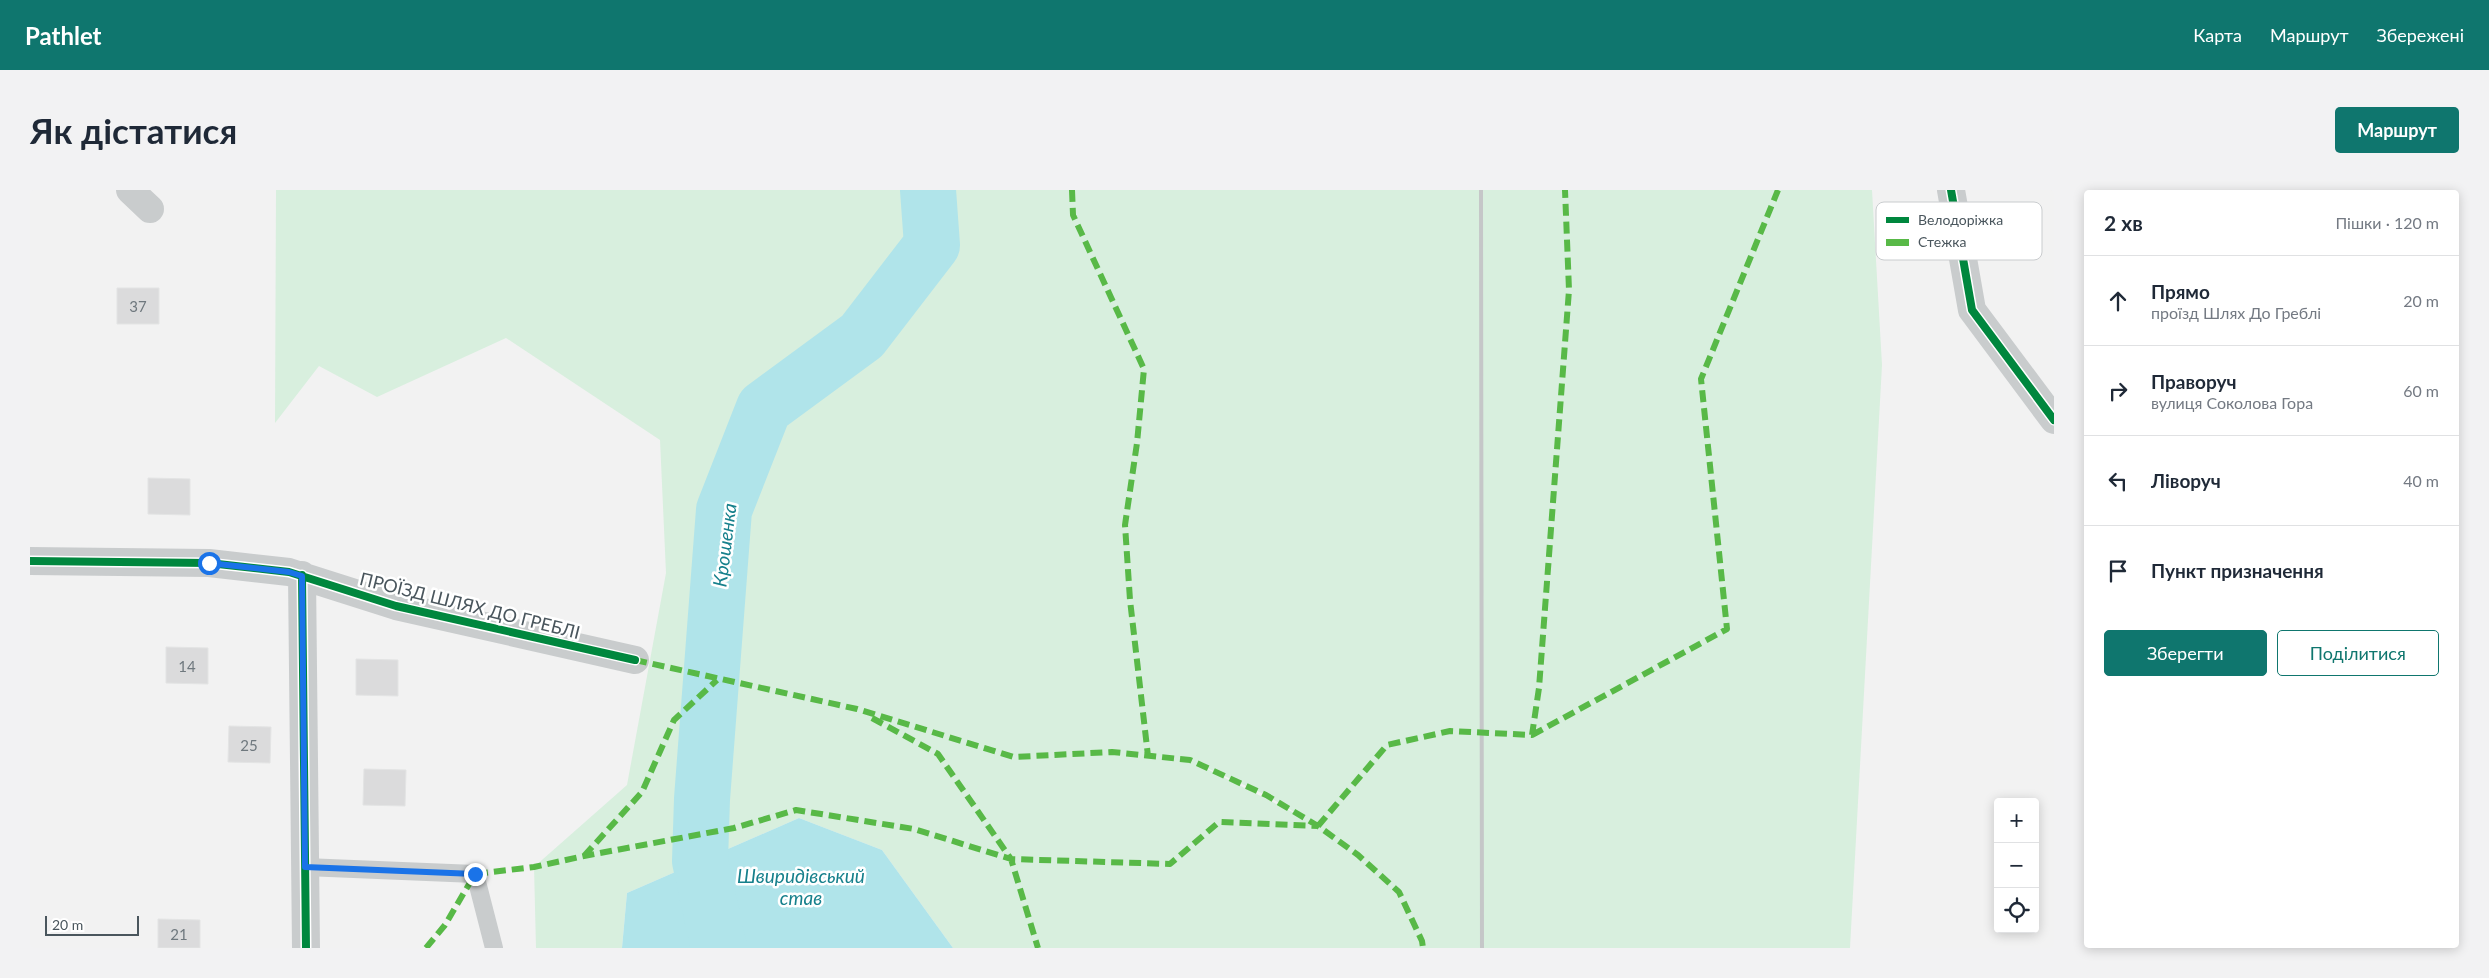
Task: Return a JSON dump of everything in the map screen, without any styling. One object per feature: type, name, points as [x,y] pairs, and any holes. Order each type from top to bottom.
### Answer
[{"type":"street","points":[[130,190],[150,209]]},
{"type":"street","points":[[1963,260],[1972,310],[2054,420]]},
{"type":"street","name":"ПРОЇЗД ШЛЯХ ДО ГРЕБЛІ","points":[[30,561],[209,563],[289,572],[396,606],[635,660]]},
{"type":"street","points":[[302,576],[306,948]]},
{"type":"lane","points":[[305,867],[475,874],[494,948]]},
{"type":"green space","points":[[276,190],[1872,190],[1882,365],[1850,948],[953,948],[882,850],[799,818],[627,893],[622,948],[536,948],[534,867],[627,785],[666,573],[660,440],[506,338],[377,397],[319,366],[275,423]],"holes":[[[1207,768],[1266,795],[1306,819]]]},
{"type":"water","name":"Швиридівський став","points":[[799,818],[882,850],[953,948],[622,948],[627,893]]},
{"type":"building","points":[[117,288],[159,288],[159,324],[117,324]]},
{"type":"building","points":[[148,478],[190,479],[190,515],[148,514]]},
{"type":"building","points":[[166,647],[208,648],[208,684],[166,683]]},
{"type":"building","points":[[356,659],[398,660],[398,696],[356,695]]},
{"type":"building","points":[[229,726],[271,727],[270,763],[228,762]]},
{"type":"building","points":[[364,769],[406,770],[405,806],[363,805]]},
{"type":"building","points":[[158,919],[200,920],[200,948],[158,948]]},
{"type":"waterway","name":"Крошенка","points":[[719,948],[700,861],[702,799],[724,510],[764,408],[862,336],[932,245],[928,190]]},
{"type":"railway","points":[[1481,190],[1482,948]]},
{"type":"marked path","points":[[1072,190],[1073,215],[1144,369],[1137,443],[1125,525],[1130,600],[1148,756]]},
{"type":"marked path","points":[[1318,826],[1387,745],[1450,731],[1532,735],[1539,688],[1569,290],[1565,190]]},
{"type":"marked path","points":[[1532,735],[1727,629],[1701,379],[1778,190]]},
{"type":"marked path","points":[[635,660],[857,709],[1014,757],[1112,752],[1190,760],[1266,795],[1318,826],[1358,855],[1399,892],[1422,941],[1423,948]]},
{"type":"marked path","points":[[584,856],[642,792],[674,720],[717,680]]},
{"type":"marked path","points":[[872,718],[938,754],[1011,859],[1038,948]]},
{"type":"marked path","points":[[426,948],[445,925],[475,874],[534,867],[734,828],[796,810],[914,829],[1011,859],[1170,864],[1219,822],[1318,826]]},
{"type":"cycle path","points":[[1951,190],[1953,202]]},
{"type":"cycle path","points":[[1963,260],[1972,310],[2054,420]]},
{"type":"cycle path","points":[[30,561],[209,563],[289,572],[396,606],[635,660]]},
{"type":"cycle path","points":[[302,575],[306,948]]},
{"type":"route","points":[[209,563],[289,572],[302,576],[305,867],[475,874]]}]
